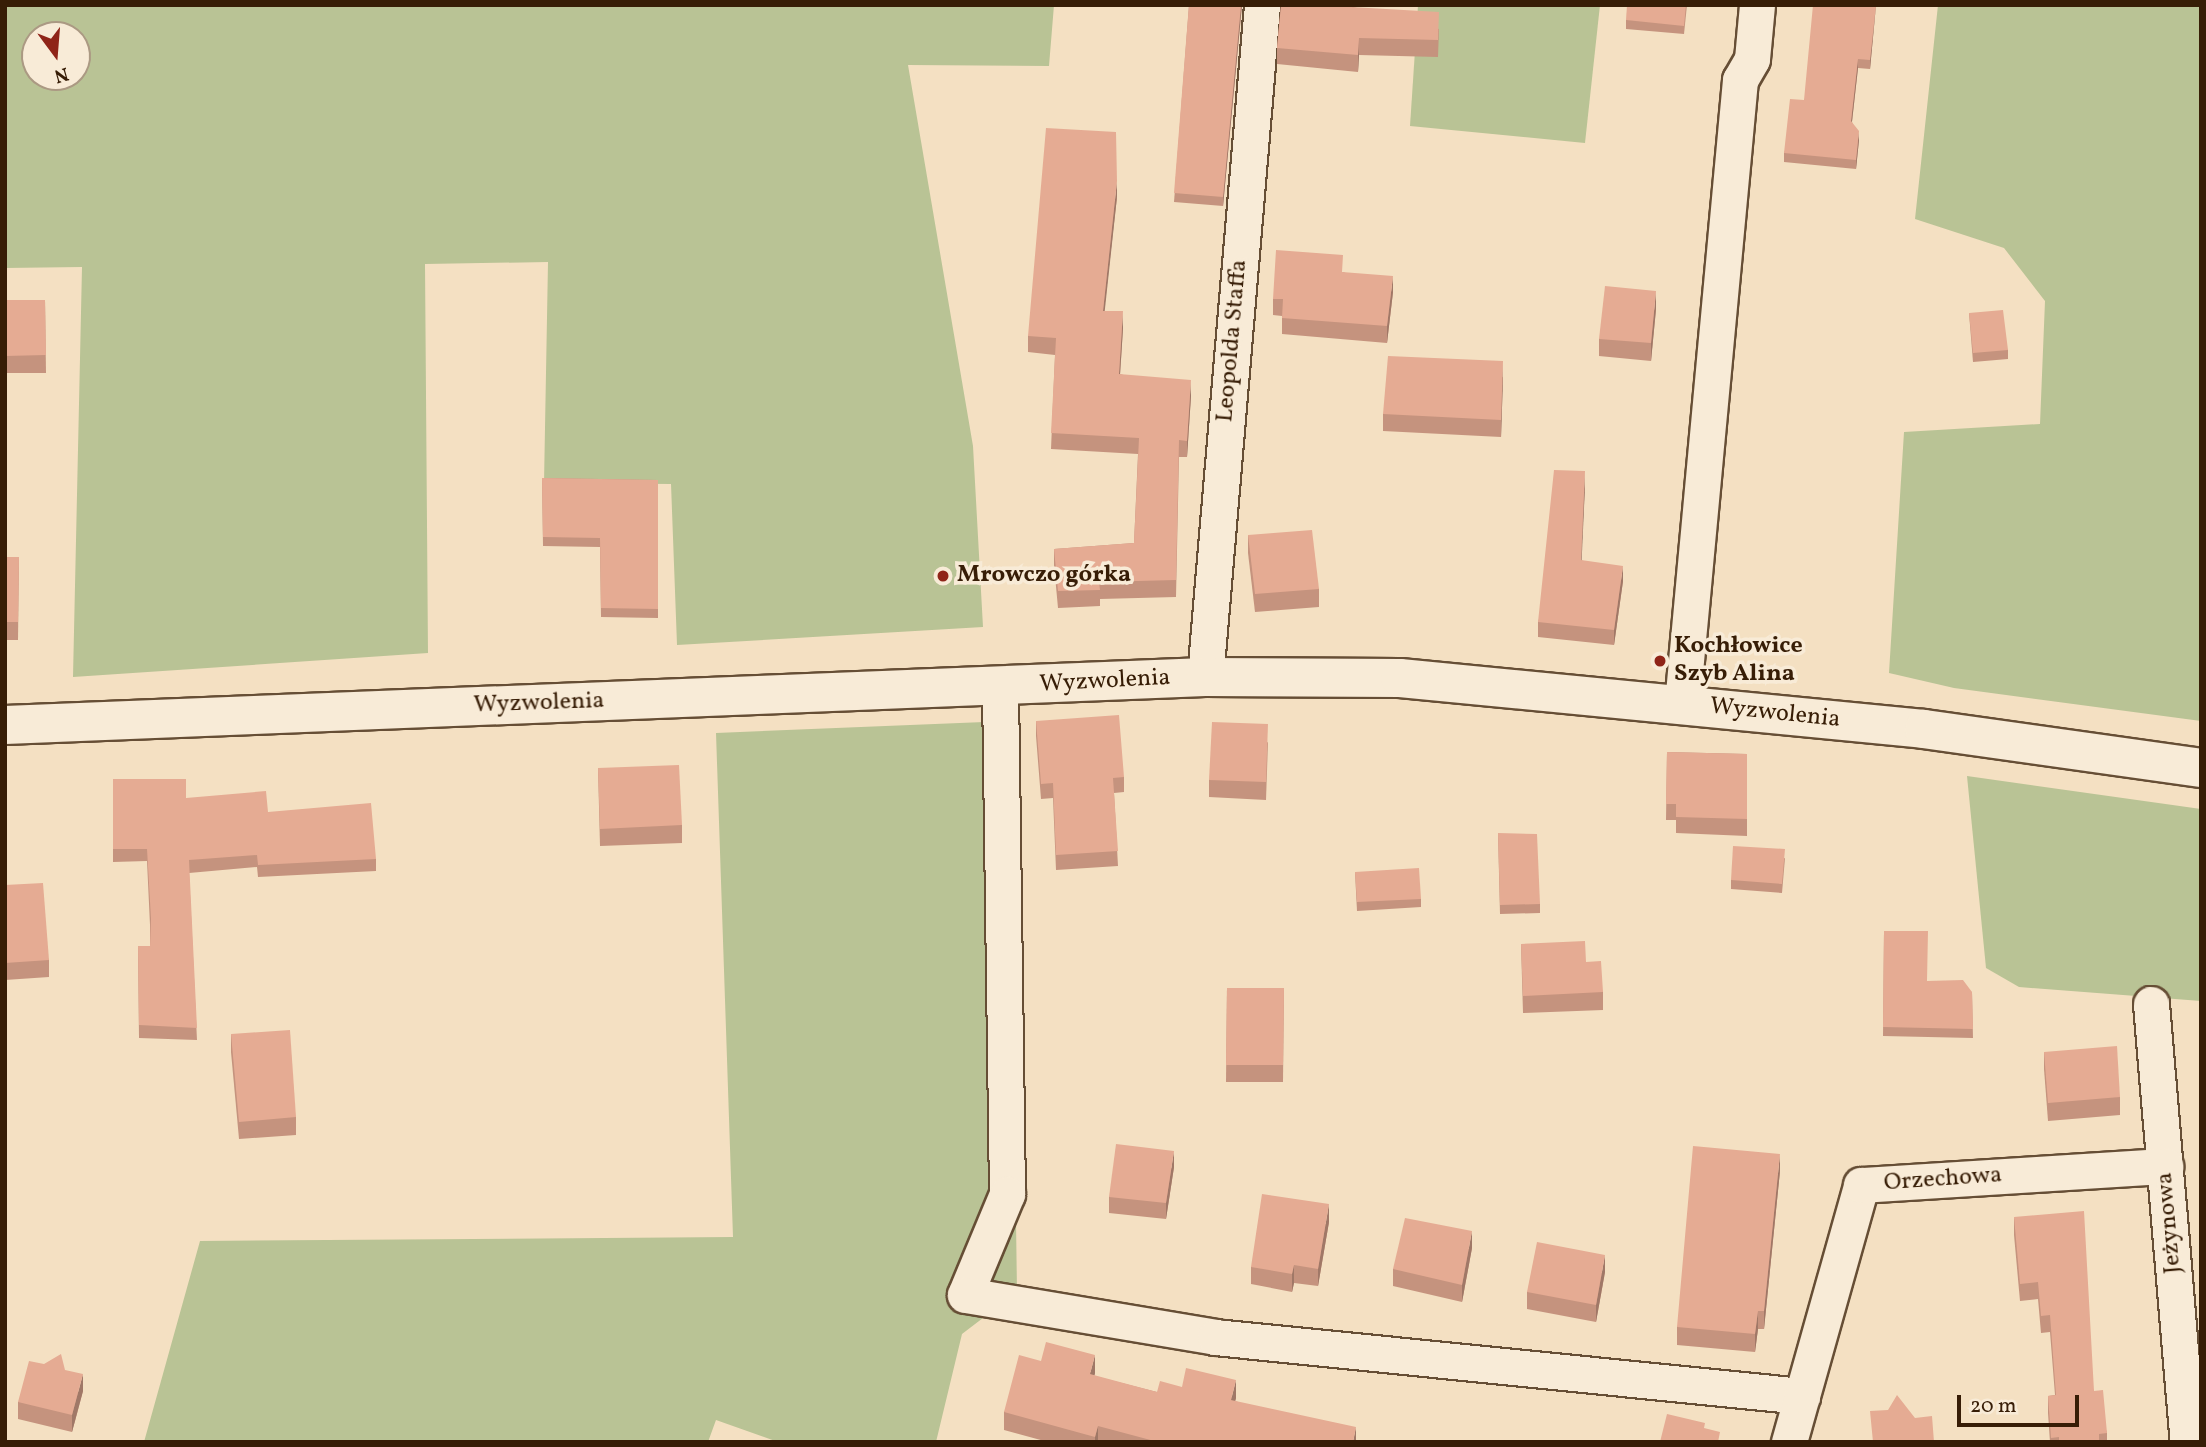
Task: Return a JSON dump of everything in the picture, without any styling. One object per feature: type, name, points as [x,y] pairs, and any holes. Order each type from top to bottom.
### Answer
[{"type":"street","name":"Leopolda Staffa","points":[[1205,677],[1262,5]]},
{"type":"street","points":[[1682,704],[1740,80],[1752,59],[1757,5]]},
{"type":"street","name":"Wyzwolenia","points":[[5,725],[1205,677],[1400,678],[1924,729],[2201,768]]},
{"type":"street","points":[[1000,687],[1007,1194],[965,1295],[1215,1337],[1802,1395]]},
{"type":"street","name":"Jeżynowa","points":[[2151,1004],[2188,1442]]},
{"type":"street","name":"Orzechowa","points":[[1789,1442],[1861,1185],[2165,1166]]},
{"type":"green space","points":[[5,5],[1054,5],[1049,66],[908,65],[973,446],[983,627],[677,645],[671,484],[544,483],[548,262],[425,264],[428,653],[73,677],[82,267],[5,268]]},
{"type":"green space","points":[[1418,5],[1600,5],[1585,143],[1410,126]]},
{"type":"green space","points":[[1938,5],[2201,5],[2201,721],[1954,688],[1889,673],[1904,432],[2040,424],[2045,301],[2004,248],[1915,219]]},
{"type":"green space","points":[[1009,721],[1017,1292],[962,1334],[936,1442],[778,1442],[716,1420],[708,1442],[144,1442],[200,1241],[733,1237],[716,733]]},
{"type":"green space","points":[[1967,776],[2201,809],[2201,1001],[2019,987],[1986,968]]},
{"type":"building","points":[[1189,5],[1241,5],[1223,197],[1174,193]]},
{"type":"building","points":[[1281,5],[1351,5],[1439,12],[1438,40],[1359,38],[1358,55],[1277,48]]},
{"type":"building","points":[[1627,5],[1686,5],[1684,26],[1626,20]]},
{"type":"building","points":[[1813,5],[1876,5],[1870,60],[1858,59],[1851,121],[1859,131],[1856,160],[1784,153],[1790,99],[1804,100]]},
{"type":"building","points":[[1046,128],[1116,132],[1117,181],[1103,311],[1123,311],[1119,374],[1191,380],[1187,441],[1179,440],[1176,580],[1099,582],[1100,590],[1058,591],[1054,549],[1134,543],[1139,438],[1051,433],[1056,338],[1028,336]]},
{"type":"building","points":[[1276,250],[1343,255],[1342,272],[1393,276],[1387,326],[1282,318],[1283,299],[1273,299]]},
{"type":"building","points":[[1605,286],[1656,291],[1651,343],[1599,339]]},
{"type":"building","points":[[5,300],[45,300],[46,355],[5,356]]},
{"type":"building","points":[[2003,310],[2008,350],[1973,353],[1969,313]]},
{"type":"building","points":[[1388,356],[1503,361],[1501,420],[1383,414]]},
{"type":"building","points":[[1554,470],[1585,471],[1581,560],[1623,566],[1614,630],[1538,622]]},
{"type":"building","points":[[542,478],[658,480],[658,609],[601,608],[600,538],[543,537]]},
{"type":"building","points":[[1312,530],[1319,589],[1255,594],[1248,535]]},
{"type":"building","points":[[5,557],[19,557],[18,622],[5,622]]},
{"type":"building","points":[[1119,715],[1124,777],[1113,778],[1118,851],[1056,855],[1053,783],[1041,784],[1036,721]]},
{"type":"building","points":[[1212,722],[1268,724],[1266,782],[1209,780]]},
{"type":"building","points":[[1667,752],[1747,754],[1747,819],[1676,817],[1676,804],[1666,804]]},
{"type":"building","points":[[679,765],[682,825],[600,829],[598,768]]},
{"type":"building","points":[[113,779],[186,779],[186,798],[266,791],[268,812],[371,803],[376,859],[258,865],[257,855],[189,860],[197,1028],[139,1025],[138,946],[150,946],[147,849],[113,849]]},
{"type":"building","points":[[1498,833],[1537,834],[1540,904],[1500,905]]},
{"type":"building","points":[[1733,846],[1785,849],[1782,884],[1731,880]]},
{"type":"building","points":[[1419,868],[1421,899],[1357,902],[1355,872]]},
{"type":"building","points":[[43,883],[49,960],[5,963],[5,885]]},
{"type":"building","points":[[1884,931],[1928,931],[1927,981],[1963,980],[1972,992],[1973,1029],[1883,1027]]},
{"type":"building","points":[[1585,941],[1586,962],[1601,961],[1603,992],[1523,996],[1521,944]]},
{"type":"building","points":[[1227,988],[1284,988],[1283,1065],[1226,1065]]},
{"type":"building","points":[[290,1030],[296,1117],[239,1122],[231,1034]]},
{"type":"building","points":[[2117,1046],[2120,1097],[2048,1103],[2044,1052]]},
{"type":"building","points":[[1116,1144],[1174,1151],[1166,1203],[1109,1197]]},
{"type":"building","points":[[1693,1146],[1780,1154],[1764,1311],[1758,1311],[1755,1334],[1677,1327]]},
{"type":"building","points":[[1262,1194],[1329,1204],[1318,1269],[1294,1265],[1292,1274],[1251,1267]]},
{"type":"building","points":[[2084,1211],[2094,1391],[2103,1390],[2107,1433],[2099,1434],[2099,1442],[2059,1442],[2059,1437],[2051,1438],[2048,1396],[2056,1395],[2050,1315],[2041,1316],[2038,1282],[2020,1284],[2014,1217]]},
{"type":"building","points":[[1405,1218],[1472,1231],[1462,1285],[1393,1269]]},
{"type":"building","points":[[1537,1242],[1605,1255],[1596,1305],[1527,1292]]},
{"type":"building","points":[[1046,1342],[1095,1355],[1090,1374],[1157,1392],[1160,1381],[1182,1387],[1186,1368],[1236,1380],[1231,1400],[1356,1427],[1353,1442],[1158,1442],[1098,1426],[1095,1437],[1004,1412],[1019,1355],[1041,1361]]},
{"type":"building","points":[[61,1354],[65,1370],[83,1374],[72,1415],[18,1402],[29,1361],[44,1364]]},
{"type":"building","points":[[1897,1395],[1915,1418],[1932,1416],[1934,1442],[1873,1442],[1870,1411],[1888,1410]]},
{"type":"building","points":[[1667,1414],[1705,1423],[1704,1428],[1720,1432],[1718,1442],[1660,1442]]},
{"type":"place","name":"Mrowczo górka","points":[[943,576]]},
{"type":"place","name":"Kochłowice Szyb Alina","points":[[1660,661]]}]
